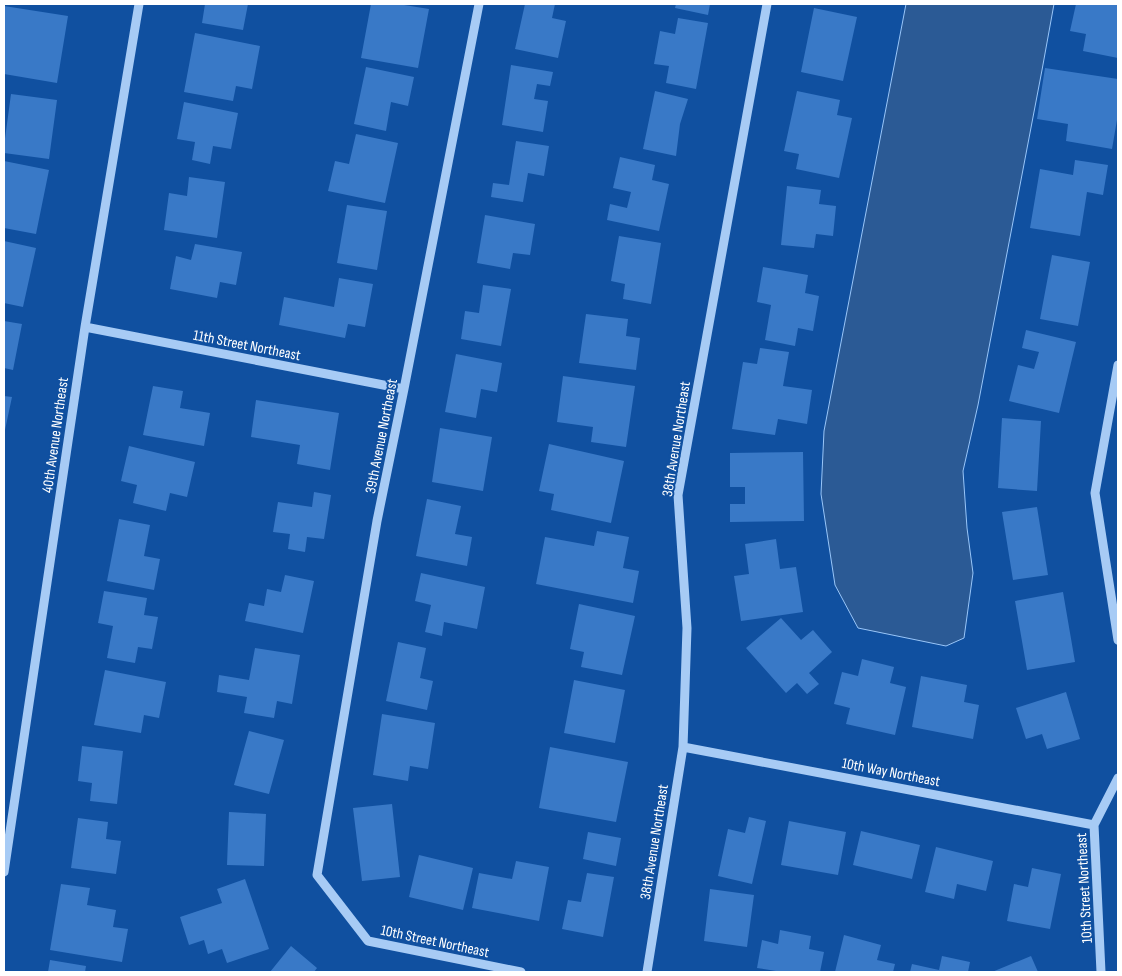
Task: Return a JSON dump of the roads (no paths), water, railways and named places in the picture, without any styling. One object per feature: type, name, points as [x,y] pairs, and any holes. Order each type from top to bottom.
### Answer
[{"type":"street","name":"40th Avenue Northeast","points":[[4,872],[85,327],[139,4]]},
{"type":"street","name":"39th Avenue Northeast","points":[[317,875],[378,521],[479,4]]},
{"type":"street","name":"38th Avenue Northeast","points":[[647,972],[682,747],[687,628],[678,495],[767,4]]},
{"type":"street","name":"11th Street Northeast","points":[[85,327],[404,390]]},
{"type":"street","points":[[1118,365],[1095,493],[1118,640]]},
{"type":"street","name":"10th Way Northeast","points":[[682,747],[1094,824]]},
{"type":"street","name":"10th Street Northeast","points":[[1101,972],[1094,824],[1118,778]]},
{"type":"street","name":"10th Street Northeast","points":[[317,875],[368,941],[520,972]]},
{"type":"water","points":[[906,4],[1054,4],[978,405],[963,471],[967,528],[973,573],[964,638],[946,646],[858,628],[835,585],[821,494],[824,431]]}]
